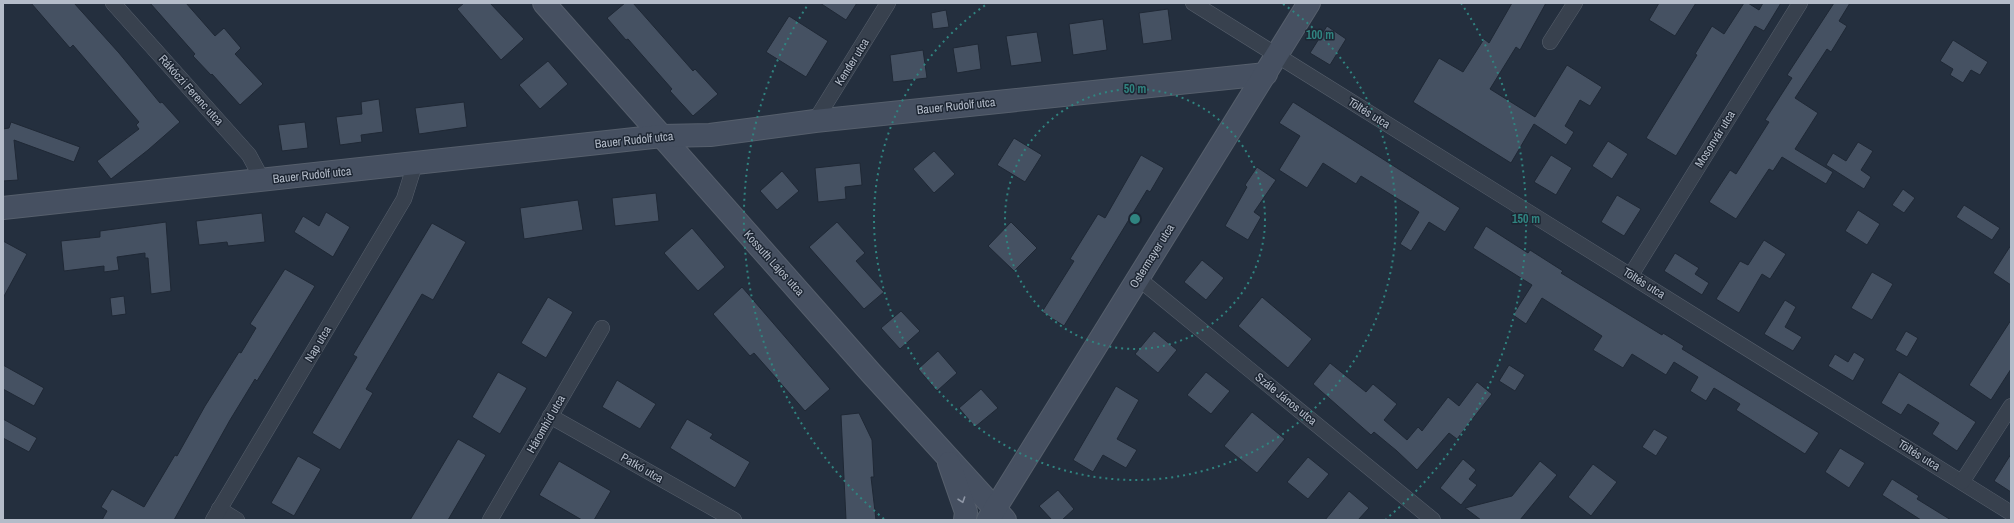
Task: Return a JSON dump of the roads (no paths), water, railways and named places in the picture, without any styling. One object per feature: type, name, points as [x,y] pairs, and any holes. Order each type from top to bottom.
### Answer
[{"type":"street","name":"Rákóczi Ferenc utca","points":[[113,3],[249,155],[263,181]]},
{"type":"street","name":"Kossuth Lajos utca","points":[[544,3],[946,455],[996,516]]},
{"type":"street","name":"Kender utca","points":[[815,121],[888,3]]},
{"type":"street","name":"Töltés utca","points":[[1193,3],[1271,65],[1631,275],[2011,513]]},
{"type":"street","name":"Ostermayer utca","points":[[996,516],[1139,278],[1309,3]]},
{"type":"street","points":[[1550,42],[1575,3]]},
{"type":"street","name":"Mosonvár utca","points":[[1631,275],[1800,3]]},
{"type":"street","name":"Bauer Rudolf utca","points":[[3,208],[263,181],[662,136],[710,135],[1271,65]]},
{"type":"street","name":"Nap utca","points":[[216,515],[404,199],[415,164]]},
{"type":"street","name":"Szále János utca","points":[[1139,278],[1433,520]]},
{"type":"street","name":"Háromhíd utca","points":[[490,520],[602,328]]},
{"type":"street","points":[[1962,482],[2011,406]]},
{"type":"street","name":"Patkó utca","points":[[550,416],[734,520]]},
{"type":"street","points":[[946,455],[966,512],[966,520]]},
{"type":"street","points":[[216,515],[237,520]]}]
